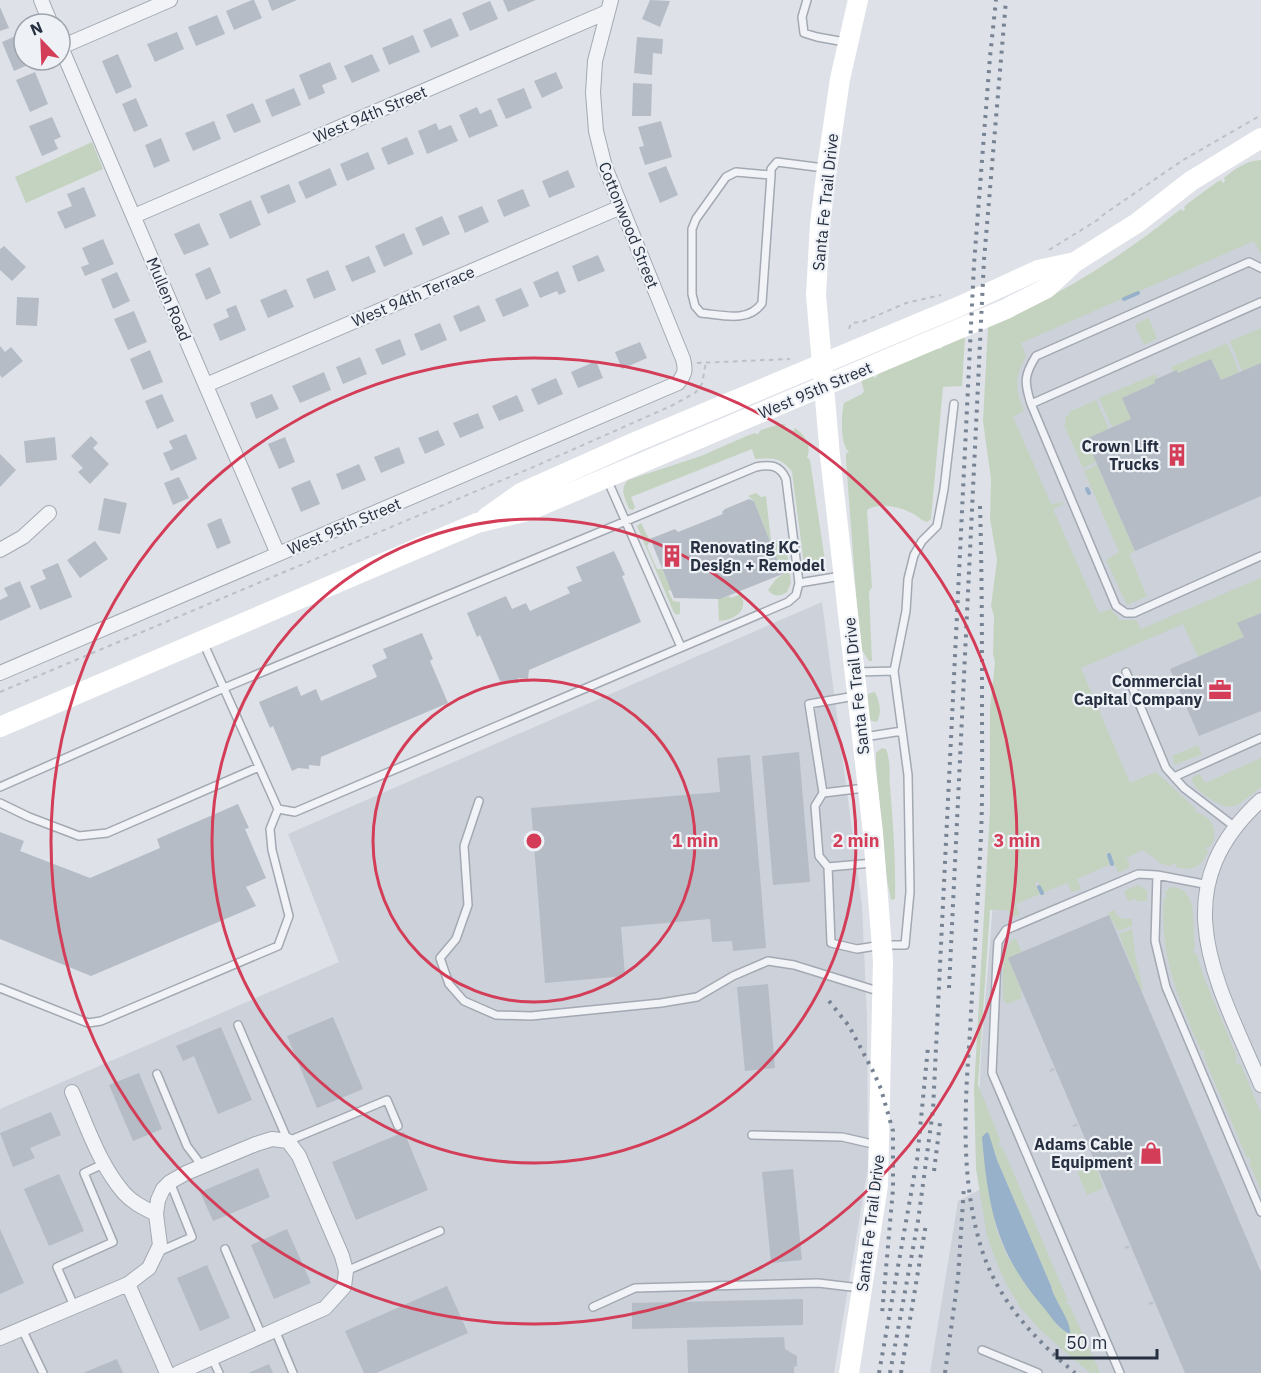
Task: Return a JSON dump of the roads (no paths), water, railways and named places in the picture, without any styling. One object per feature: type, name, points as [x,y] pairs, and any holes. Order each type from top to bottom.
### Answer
[{"type":"main road","name":"Santa Fe Trail Drive","points":[[849,1373],[878,1185],[884,993],[876,863],[830,456],[816,295],[820,224],[827,168],[848,43],[858,0]]},
{"type":"main road","name":"West 95th Street","points":[[0,727],[477,523],[528,511],[1006,309],[1047,288],[1075,262],[1137,223],[1191,181],[1261,138]]},
{"type":"main road","name":"West 95th Street","points":[[477,523],[521,493],[960,306],[1038,270],[1075,262]]},
{"type":"street","points":[[72,41],[170,0]]},
{"type":"street","name":"Cottonwood Street","points":[[609,6],[595,61],[596,131],[604,166],[683,359],[686,368],[684,375]]},
{"type":"street","name":"West 94th Street","points":[[134,216],[609,6]]},
{"type":"street","name":"Mullen Road","points":[[72,72],[278,554]]},
{"type":"street","name":"West 94th Terrace","points":[[206,385],[621,207]]},
{"type":"street","name":"West 95th Street","points":[[0,673],[665,390],[678,383],[684,375]]},
{"type":"street","points":[[0,550],[38,526],[49,513]]},
{"type":"street","points":[[1260,1081],[1218,984],[1208,949],[1204,912],[1209,885],[1218,859],[1235,827],[1261,800]]},
{"type":"street","points":[[72,1092],[103,1164],[125,1194],[137,1205],[156,1214]]},
{"type":"street","points":[[0,1338],[128,1284],[149,1268],[160,1245],[156,1214],[160,1194],[170,1182],[202,1166],[272,1139],[288,1141],[299,1156],[342,1256],[346,1271],[344,1287],[325,1308],[178,1373]]},
{"type":"street","points":[[128,1284],[166,1373]]},
{"type":"lane","points":[[807,0],[802,18],[804,33],[816,38],[848,43]]},
{"type":"lane","points":[[771,175],[736,172],[726,177],[696,219],[692,229],[692,294],[695,306],[701,313],[736,317],[758,310],[762,303],[771,175],[771,169],[777,162],[827,168]]},
{"type":"lane","points":[[1261,268],[1249,262],[1036,356],[1026,371],[1026,386],[1031,404],[1116,606],[1120,610],[1134,613],[1261,556]]},
{"type":"lane","points":[[1031,404],[1261,302]]},
{"type":"lane","points":[[856,696],[809,704],[823,793],[815,806],[819,856],[828,867],[831,943],[857,949],[882,945],[905,945],[910,892],[908,775],[894,671],[906,611],[908,579],[914,555],[922,541],[937,526],[944,489],[954,404]]},
{"type":"lane","points":[[0,787],[224,688],[756,467],[772,466],[783,472],[786,479],[800,583],[796,595],[788,602],[296,812],[278,809]]},
{"type":"lane","points":[[607,479],[681,646]]},
{"type":"lane","points":[[800,583],[844,576]]},
{"type":"lane","points":[[0,988],[88,1023],[101,1021],[278,946],[289,916],[272,850],[270,829],[278,809],[202,641]]},
{"type":"lane","points":[[853,672],[894,671]]},
{"type":"lane","points":[[1126,672],[1166,768],[1184,788],[1235,827]]},
{"type":"lane","points":[[861,737],[902,731]]},
{"type":"lane","points":[[1174,777],[1261,738]]},
{"type":"lane","points":[[0,803],[79,836],[107,833],[259,767]]},
{"type":"lane","points":[[823,793],[867,788]]},
{"type":"lane","points":[[479,801],[464,846],[468,905],[456,939],[440,958],[449,984],[464,1001],[496,1015],[531,1016],[661,1003],[697,997],[733,976],[768,961],[794,965],[884,993]]},
{"type":"lane","points":[[828,867],[876,863]]},
{"type":"lane","points":[[1120,1373],[992,1073],[998,942],[1006,930],[1138,874],[1157,875],[1209,885]]},
{"type":"lane","points":[[1157,875],[1155,941],[1166,987],[1261,1212]]},
{"type":"lane","points":[[238,1025],[288,1141],[387,1100],[398,1126]]},
{"type":"lane","points":[[158,1074],[187,1146],[202,1166]]},
{"type":"lane","points":[[752,1135],[842,1137],[879,1145]]},
{"type":"lane","points":[[75,1306],[57,1267],[113,1242],[84,1173],[103,1164]]},
{"type":"lane","points":[[156,1253],[192,1237],[170,1182]]},
{"type":"lane","points":[[346,1271],[440,1231]]},
{"type":"lane","points":[[225,1249],[268,1333],[293,1373]]},
{"type":"lane","points":[[593,1307],[635,1288],[818,1283],[863,1288]]},
{"type":"lane","points":[[22,1329],[43,1373]]},
{"type":"lane","points":[[982,1350],[1038,1373]]},
{"type":"lane","points":[[212,1358],[219,1373]]},
{"type":"water","points":[[987,1132],[1068,1323],[1070,1334],[1056,1323],[1028,1288],[1005,1248],[997,1228],[987,1186],[982,1137]]},
{"type":"waterway","points":[[1124,299],[1138,293]]},
{"type":"waterway","points":[[1087,489],[1089,493]]},
{"type":"waterway","points":[[1109,855],[1112,864]]},
{"type":"waterway","points":[[1039,887],[1042,893]]},
{"type":"railway","points":[[890,1373],[918,1221],[933,1110],[974,264],[996,0]]},
{"type":"railway","points":[[949,988],[984,260],[1006,0]]},
{"type":"railway","points":[[980,506],[982,801],[966,1112],[969,1192],[980,1244],[996,1282],[1030,1331],[1075,1373]]},
{"type":"railway","points":[[829,1001],[849,1026],[874,1073],[893,1131],[893,1189],[882,1314]]},
{"type":"railway","points":[[879,1373],[917,1160],[928,1047]]},
{"type":"railway","points":[[934,1171],[940,1123]]},
{"type":"railway","points":[[945,1373],[958,1278],[964,1186]]},
{"type":"railway","points":[[901,1373],[926,1224]]},
{"type":"place","name":"Crown Lift Trucks","points":[[1177,455]]},
{"type":"place","name":"Renovating KC Design + Remodel","points":[[672,556]]},
{"type":"place","name":"Commercial Capital Company","points":[[1220,690]]},
{"type":"place","name":"Adams Cable Equipment","points":[[1151,1153]]}]
